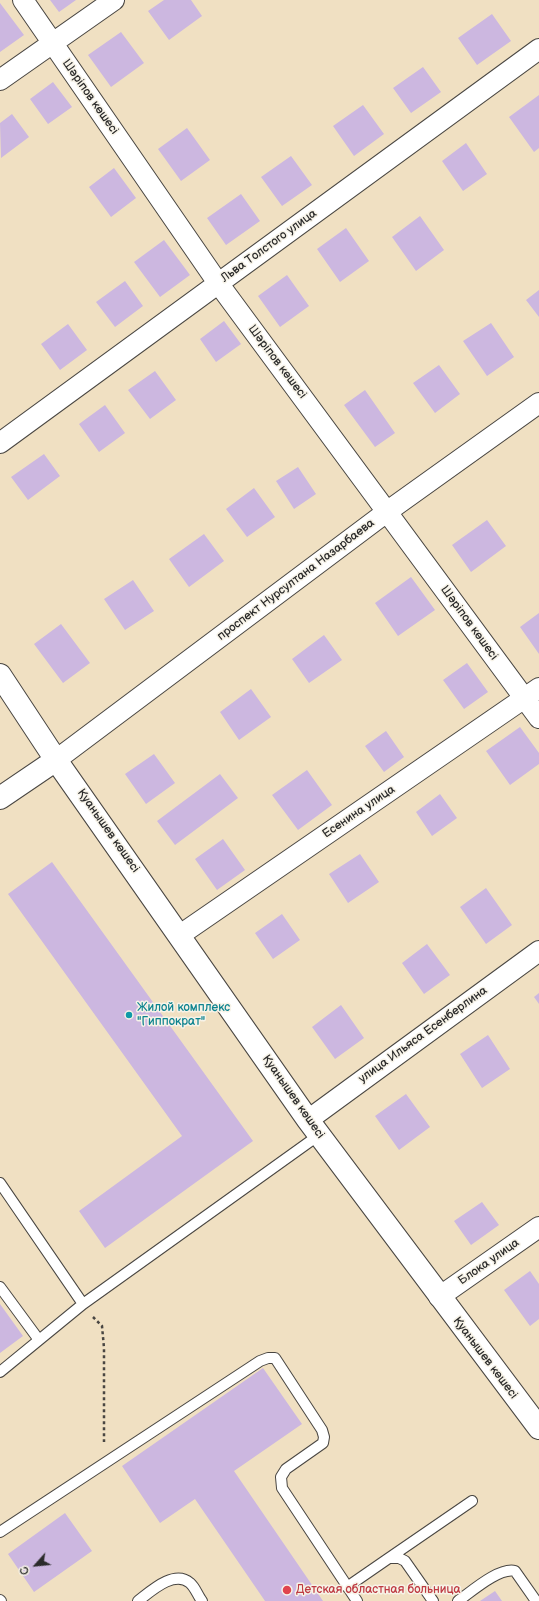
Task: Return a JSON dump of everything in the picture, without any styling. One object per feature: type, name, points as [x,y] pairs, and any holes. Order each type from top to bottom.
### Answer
[{"type":"street","name":"Шәріпов көшесі","points":[[22,0],[218,283],[388,511],[532,693],[539,718]]},
{"type":"street","points":[[0,80],[114,0]]},
{"type":"street","name":"Льва Толстого улица","points":[[0,443],[539,49]]},
{"type":"street","name":"проспект Нурсултана Назарбаева","points":[[56,760],[388,511],[539,403]]},
{"type":"street","name":"Қуанышев көшесі","points":[[0,675],[56,760],[180,935],[313,1128],[539,1428]]},
{"type":"street","name":"Есенина улица","points":[[180,935],[532,693]]},
{"type":"street","points":[[0,798],[56,760]]},
{"type":"street","name":"улица Ильяса Есенберлина","points":[[313,1128],[539,951]]},
{"type":"street","name":"Блока улица","points":[[439,1297],[539,1227]]},
{"type":"lane","points":[[0,1372],[83,1304],[313,1128]]},
{"type":"lane","points":[[0,1183],[83,1304]]},
{"type":"lane","points":[[0,1287],[39,1340]]},
{"type":"lane","points":[[0,1532],[260,1360],[275,1358],[322,1430],[324,1437],[323,1443],[286,1468],[281,1477],[282,1488],[357,1601]]},
{"type":"lane","points":[[347,1587],[472,1501]]},
{"type":"lane","points":[[389,1558],[399,1558],[405,1561],[433,1601]]},
{"type":"lane","points":[[458,1601],[500,1572],[509,1569],[515,1571],[536,1601]]},
{"type":"lane","points":[[138,1601],[167,1580],[177,1578],[189,1582],[202,1601]]},
{"type":"path","points":[[83,1304],[102,1326],[104,1348],[104,1463]]},
{"type":"building","points":[[50,0],[76,0],[59,12]]},
{"type":"building","points":[[164,0],[191,0],[202,16],[169,40],[148,11]]},
{"type":"building","points":[[0,3],[24,35],[0,52]]},
{"type":"building","points":[[492,14],[511,41],[477,65],[458,38]]},
{"type":"building","points":[[121,32],[144,63],[111,87],[88,55]]},
{"type":"building","points":[[423,67],[441,92],[411,113],[393,88]]},
{"type":"building","points":[[53,82],[72,107],[48,124],[30,99]]},
{"type":"building","points":[[539,95],[539,148],[534,152],[509,117]]},
{"type":"building","points":[[363,105],[384,134],[354,156],[333,126]]},
{"type":"building","points":[[12,114],[29,137],[1,158],[0,123]]},
{"type":"building","points":[[187,128],[210,160],[181,181],[158,149]]},
{"type":"building","points":[[466,143],[487,174],[463,191],[442,161]]},
{"type":"building","points":[[291,156],[312,185],[282,206],[261,177]]},
{"type":"building","points":[[114,168],[136,198],[111,217],[89,187]]},
{"type":"building","points":[[241,194],[260,221],[226,245],[207,218]]},
{"type":"building","points":[[420,216],[444,250],[416,271],[392,237]]},
{"type":"building","points":[[346,228],[369,261],[340,282],[317,249]]},
{"type":"building","points":[[164,240],[190,275],[160,297],[134,262]]},
{"type":"building","points":[[287,275],[309,306],[280,327],[258,296]]},
{"type":"building","points":[[125,281],[143,306],[115,327],[96,302]]},
{"type":"building","points":[[539,290],[539,317],[526,300]]},
{"type":"building","points":[[224,321],[241,344],[216,362],[200,339]]},
{"type":"building","points":[[491,323],[514,357],[487,376],[463,341]]},
{"type":"building","points":[[68,324],[87,350],[60,370],[41,344]]},
{"type":"building","points":[[439,365],[460,394],[435,413],[413,383]]},
{"type":"building","points":[[155,371],[176,400],[150,419],[128,390]]},
{"type":"building","points":[[365,390],[395,433],[375,447],[344,405]]},
{"type":"building","points":[[105,405],[125,433],[99,452],[79,424]]},
{"type":"building","points":[[44,454],[60,476],[28,500],[11,477]]},
{"type":"building","points":[[298,467],[316,494],[294,509],[276,481]]},
{"type":"building","points":[[254,488],[275,517],[247,537],[226,509]]},
{"type":"building","points":[[487,520],[506,546],[471,572],[452,545]]},
{"type":"building","points":[[204,534],[224,561],[189,587],[169,559]]},
{"type":"building","points":[[411,577],[435,610],[398,636],[375,603]]},
{"type":"building","points":[[133,580],[154,611],[125,630],[104,599]]},
{"type":"building","points":[[539,613],[539,654],[520,627]]},
{"type":"building","points":[[61,624],[90,663],[63,683],[34,644]]},
{"type":"building","points":[[324,635],[342,660],[309,683],[292,659]]},
{"type":"building","points":[[467,663],[488,692],[464,709],[443,680]]},
{"type":"building","points":[[251,689],[271,717],[239,740],[220,712]]},
{"type":"building","points":[[520,727],[539,753],[539,764],[510,785],[486,751]]},
{"type":"building","points":[[386,731],[404,757],[384,772],[365,746]]},
{"type":"building","points":[[154,754],[175,783],[146,804],[125,774]]},
{"type":"building","points":[[307,770],[332,805],[298,830],[272,795]]},
{"type":"building","points":[[220,774],[238,798],[175,845],[157,821]]},
{"type":"building","points":[[440,794],[457,818],[432,836],[416,812]]},
{"type":"building","points":[[223,839],[245,870],[217,890],[195,859]]},
{"type":"building","points":[[360,854],[379,882],[348,903],[329,874]]},
{"type":"building","name":"Жилой комплекс \"Гиппократ\"","points":[[52,862],[253,1141],[105,1248],[79,1211],[182,1136],[8,894]]},
{"type":"building","points":[[486,888],[512,925],[486,944],[460,907]]},
{"type":"building","points":[[282,914],[300,940],[273,959],[255,933]]},
{"type":"building","points":[[427,944],[450,975],[424,994],[402,963]]},
{"type":"building","points":[[539,993],[539,1004],[534,997]]},
{"type":"building","points":[[341,1005],[364,1038],[335,1059],[312,1027]]},
{"type":"building","points":[[488,1035],[510,1069],[482,1088],[460,1054]]},
{"type":"building","points":[[406,1094],[430,1127],[399,1150],[375,1116]]},
{"type":"building","points":[[482,1202],[499,1225],[471,1245],[454,1221]]},
{"type":"building","points":[[530,1271],[539,1284],[539,1319],[530,1326],[504,1290]]},
{"type":"building","points":[[0,1304],[23,1336],[0,1353]]},
{"type":"building","points":[[263,1368],[302,1424],[234,1471],[323,1601],[265,1601],[195,1499],[160,1523],[122,1466]]},
{"type":"building","points":[[65,1513],[92,1551],[34,1592],[8,1554]]},
{"type":"building","points":[[495,1591],[502,1601],[480,1601]]},
{"type":"place","name":"Жилой комплекс \"Гиппократ\"","points":[[129,1015]]},
{"type":"place","name":"Детская областная больница","points":[[287,1590]]}]
